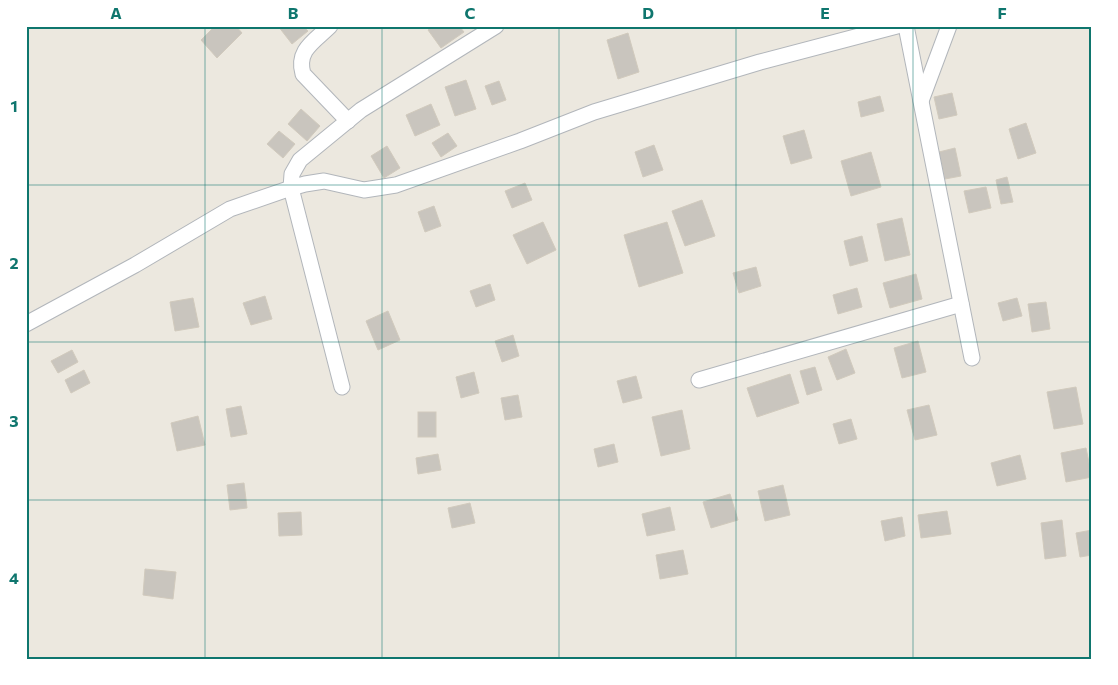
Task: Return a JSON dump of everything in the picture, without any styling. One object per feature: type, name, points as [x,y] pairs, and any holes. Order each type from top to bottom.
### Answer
[{"type":"street","points":[[330,26],[304,51],[301,66],[303,74],[348,121]]},
{"type":"street","points":[[342,387],[291,188],[292,174],[300,160],[361,110],[496,26]]},
{"type":"street","points":[[26,324],[136,265],[230,209],[291,188],[324,181],[364,190],[396,185],[520,141],[594,112],[760,62],[896,26]]},
{"type":"street","points":[[906,26],[972,358]]},
{"type":"street","points":[[921,102],[949,26]]},
{"type":"street","points":[[699,380],[961,304]]},
{"type":"building","points":[[215,26],[236,26],[242,33],[217,58],[201,40]]},
{"type":"building","points":[[278,26],[303,26],[308,31],[292,44]]},
{"type":"building","points":[[433,26],[459,26],[464,32],[441,48],[428,30]]},
{"type":"building","points":[[628,33],[639,72],[618,79],[607,40]]},
{"type":"building","points":[[466,80],[476,109],[455,116],[445,87]]},
{"type":"building","points":[[499,81],[506,100],[492,105],[485,86]]},
{"type":"building","points":[[952,93],[957,115],[939,119],[934,97]]},
{"type":"building","points":[[880,96],[884,111],[861,117],[858,102]]},
{"type":"building","points":[[431,104],[440,125],[415,136],[406,115]]},
{"type":"building","points":[[301,109],[320,126],[307,141],[288,124]]},
{"type":"building","points":[[1026,123],[1036,153],[1018,159],[1009,129]]},
{"type":"building","points":[[804,130],[812,158],[791,164],[783,136]]},
{"type":"building","points":[[279,131],[295,144],[283,158],[267,144]]},
{"type":"building","points":[[448,133],[457,146],[441,157],[432,143]]},
{"type":"building","points":[[654,145],[663,170],[643,177],[635,152]]},
{"type":"building","points":[[387,146],[400,168],[384,178],[371,156]]},
{"type":"building","points":[[955,148],[961,176],[945,179],[939,152]]},
{"type":"building","points":[[871,152],[881,187],[851,196],[841,161]]},
{"type":"building","points":[[1007,177],[1013,202],[1001,204],[996,180]]},
{"type":"building","points":[[525,183],[532,200],[512,208],[505,191]]},
{"type":"building","points":[[986,187],[991,208],[969,213],[964,191]]},
{"type":"building","points":[[702,200],[715,236],[685,246],[672,211]]},
{"type":"building","points":[[434,206],[441,226],[425,232],[418,212]]},
{"type":"building","points":[[902,218],[910,255],[885,261],[877,224]]},
{"type":"building","points":[[543,222],[556,250],[527,264],[513,235]]},
{"type":"building","points":[[667,222],[683,273],[639,287],[624,235]]},
{"type":"building","points":[[862,236],[868,261],[850,266],[844,241]]},
{"type":"building","points":[[756,267],[761,286],[739,293],[733,273]]},
{"type":"building","points":[[916,274],[922,299],[890,308],[883,283]]},
{"type":"building","points":[[490,284],[495,300],[476,307],[470,291]]},
{"type":"building","points":[[857,288],[862,307],[838,314],[833,295]]},
{"type":"building","points":[[265,296],[272,319],[251,325],[243,303]]},
{"type":"building","points":[[193,298],[199,327],[175,331],[170,302]]},
{"type":"building","points":[[1017,298],[1022,316],[1003,321],[998,303]]},
{"type":"building","points":[[1046,302],[1050,329],[1032,332],[1028,304]]},
{"type":"building","points":[[388,311],[400,340],[378,350],[366,321]]},
{"type":"building","points":[[513,335],[519,356],[502,362],[495,341]]},
{"type":"building","points":[[918,341],[926,372],[902,378],[894,348]]},
{"type":"building","points":[[846,349],[855,373],[837,380],[828,357]]},
{"type":"building","points":[[72,350],[78,362],[58,373],[51,361]]},
{"type":"building","points":[[815,367],[822,390],[807,395],[800,371]]},
{"type":"building","points":[[84,370],[90,383],[71,393],[65,380]]},
{"type":"building","points":[[474,372],[479,393],[461,398],[456,377]]},
{"type":"building","points":[[790,374],[799,403],[757,417],[747,388]]},
{"type":"building","points":[[636,376],[642,398],[623,403],[617,381]]},
{"type":"building","points":[[1076,387],[1083,424],[1054,429],[1047,392]]},
{"type":"building","points":[[518,395],[522,417],[505,420],[501,398]]},
{"type":"building","points":[[929,405],[937,435],[915,440],[907,410]]},
{"type":"building","points":[[241,406],[247,434],[231,437],[226,409]]},
{"type":"building","points":[[682,410],[690,449],[661,456],[652,417]]},
{"type":"building","points":[[418,412],[436,412],[436,437],[418,437]]},
{"type":"building","points":[[198,416],[205,445],[177,451],[171,423]]},
{"type":"building","points":[[851,419],[857,439],[839,444],[833,424]]},
{"type":"building","points":[[614,444],[618,462],[598,467],[594,449]]},
{"type":"building","points":[[1086,448],[1092,477],[1066,482],[1061,453]]},
{"type":"building","points":[[438,454],[441,470],[418,474],[416,458]]},
{"type":"building","points":[[1020,455],[1026,479],[997,486],[991,463]]},
{"type":"building","points":[[244,483],[247,508],[230,510],[227,485]]},
{"type":"building","points":[[783,485],[790,515],[765,521],[758,491]]},
{"type":"building","points":[[730,494],[738,520],[711,528],[703,502]]},
{"type":"building","points":[[470,503],[475,523],[452,528],[448,508]]},
{"type":"building","points":[[670,507],[675,530],[647,536],[642,514]]},
{"type":"building","points":[[947,511],[951,534],[921,538],[918,515]]},
{"type":"building","points":[[301,512],[302,535],[279,536],[278,513]]},
{"type":"building","points":[[902,517],[905,536],[885,541],[881,521]]},
{"type":"building","points":[[1062,520],[1066,556],[1045,559],[1041,523]]},
{"type":"building","points":[[1092,530],[1092,555],[1080,557],[1076,533]]},
{"type":"building","points":[[683,550],[688,574],[660,579],[656,555]]},
{"type":"building","points":[[145,569],[176,572],[173,599],[143,595]]}]
